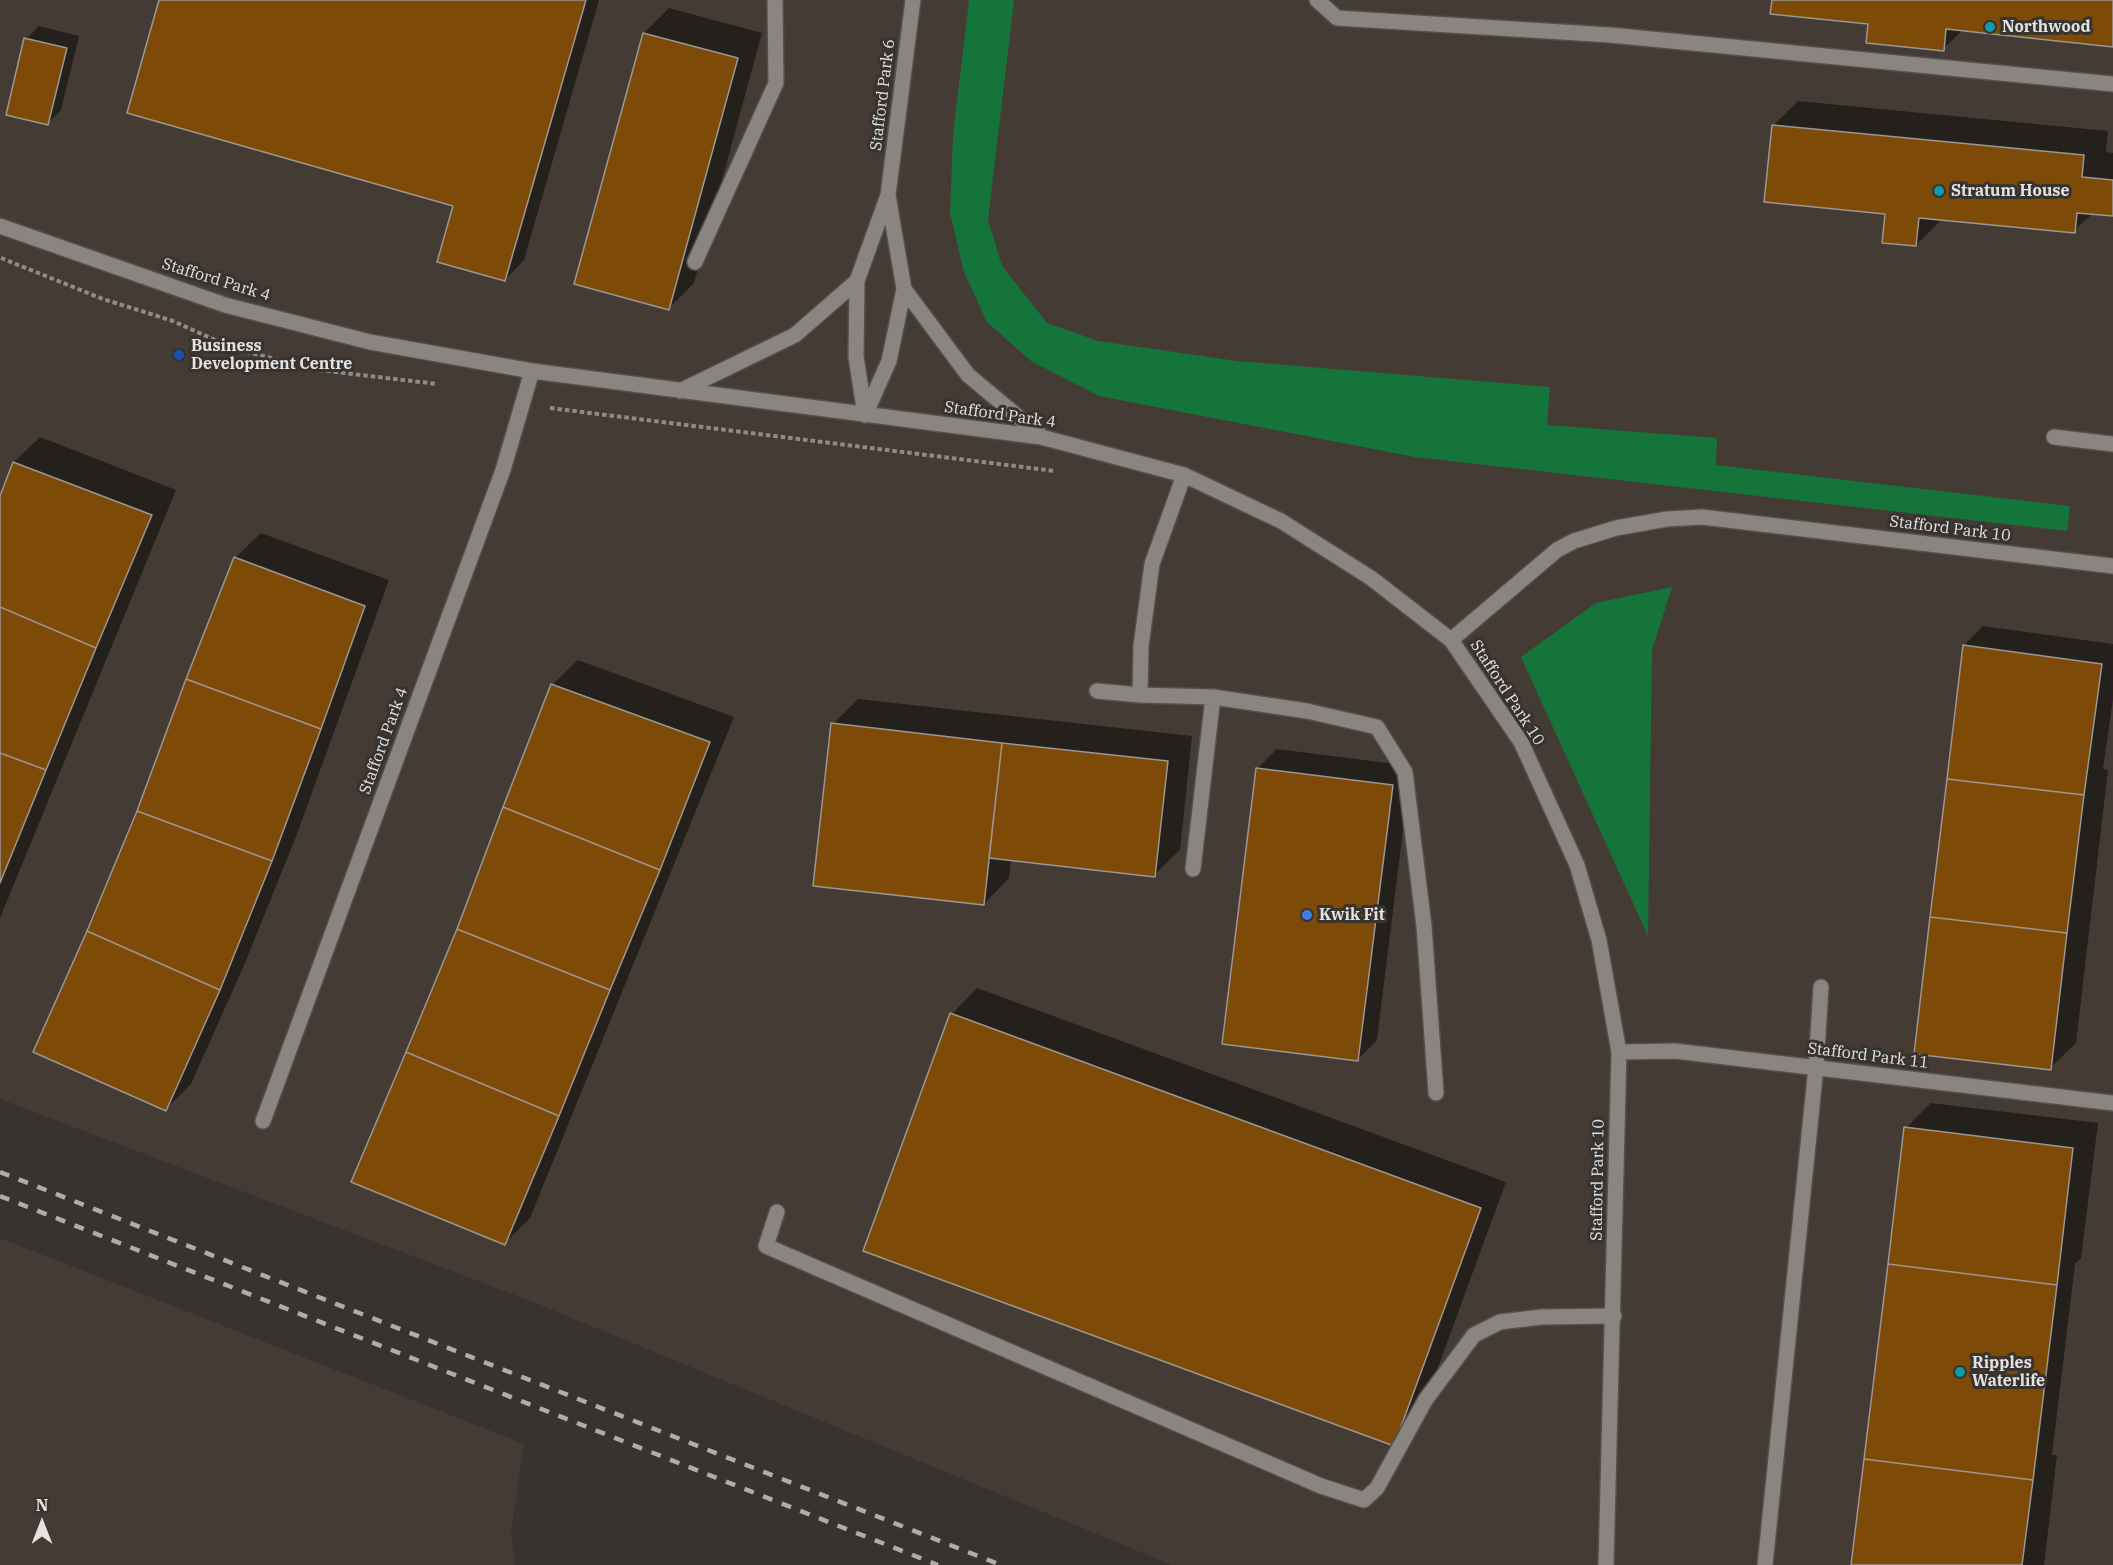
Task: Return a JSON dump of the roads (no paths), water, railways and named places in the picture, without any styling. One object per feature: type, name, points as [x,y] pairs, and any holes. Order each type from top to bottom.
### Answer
[{"type":"street","points":[[695,262],[776,83],[774,0]]},
{"type":"street","name":"Stafford Park 6","points":[[888,195],[913,0]]},
{"type":"street","points":[[1317,0],[1337,18],[1610,35],[2113,84]]},
{"type":"street","points":[[865,415],[856,357],[857,281],[888,195]]},
{"type":"street","points":[[865,415],[889,362],[904,289],[888,195]]},
{"type":"street","name":"Stafford Park 4","points":[[0,226],[225,305],[370,342],[532,371],[1041,437],[1184,476],[1281,520],[1371,578],[1451,640]]},
{"type":"street","points":[[680,391],[795,334],[857,281]]},
{"type":"street","points":[[904,289],[968,375],[1041,437]]},
{"type":"street","name":"Stafford Park 4","points":[[263,1121],[503,470],[532,371]]},
{"type":"street","points":[[2054,437],[2113,444]]},
{"type":"street","points":[[1140,695],[1141,646],[1152,564],[1184,476]]},
{"type":"street","name":"Stafford Park 10","points":[[1606,1565],[1619,1052],[1599,940],[1577,865],[1521,742],[1451,640],[1557,550],[1574,541],[1616,528],[1667,519],[1702,517],[2113,566]]},
{"type":"street","points":[[1097,691],[1213,697],[1307,711],[1377,727],[1404,772],[1424,926],[1436,1093]]},
{"type":"street","points":[[1193,869],[1213,697]]},
{"type":"street","points":[[1765,1565],[1816,1067],[1821,987]]},
{"type":"street","name":"Stafford Park 11","points":[[1619,1052],[1675,1051],[2113,1103]]},
{"type":"street","points":[[777,1212],[766,1246],[1321,1486],[1364,1500],[1377,1488],[1426,1399],[1474,1335],[1500,1322],[1541,1317],[1614,1316]]},
{"type":"railway","points":[[0,1172],[1001,1565]]},
{"type":"railway","points":[[0,1196],[938,1565]]},
{"type":"place","name":"Northwood","points":[[1990,27]]},
{"type":"place","name":"Stratum House","points":[[1939,191]]},
{"type":"place","name":"Business Development Centre","points":[[179,355]]},
{"type":"place","name":"Kwik Fit","points":[[1307,915]]},
{"type":"place","name":"Ripples Waterlife","points":[[1960,1372]]}]
